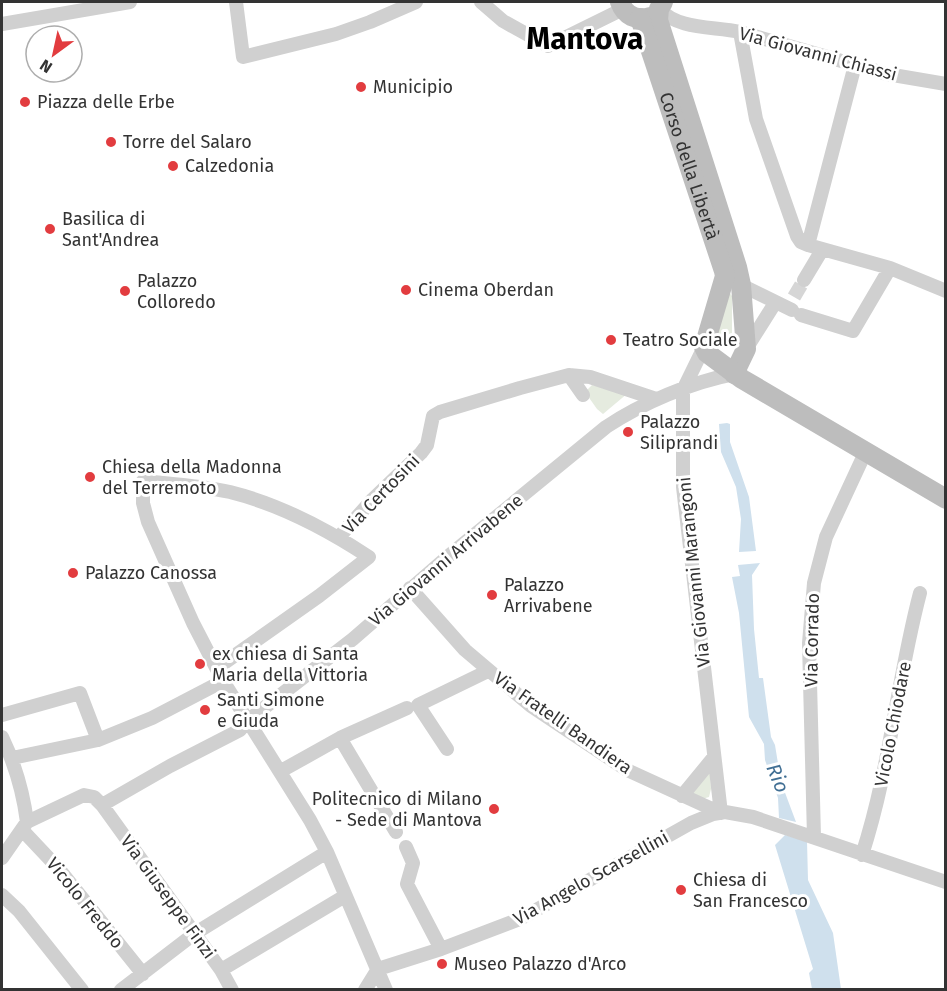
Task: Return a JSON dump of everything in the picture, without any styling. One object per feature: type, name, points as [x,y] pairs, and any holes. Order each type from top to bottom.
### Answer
[{"type":"street","points":[[2,24],[89,5],[130,2]]},
{"type":"street","points":[[236,2],[243,57],[344,31],[416,2]]},
{"type":"street","points":[[481,2],[503,21],[548,46],[628,10],[650,17],[661,5]]},
{"type":"street","points":[[660,54],[658,20],[661,5]]},
{"type":"street","name":"Via Giovanni Chiassi","points":[[661,5],[669,18],[689,26],[718,27],[887,74],[945,84]]},
{"type":"street","points":[[628,10],[660,54]]},
{"type":"street","points":[[740,32],[756,119],[801,242],[890,268],[945,291]]},
{"type":"street","name":"Corso della Libertà","points":[[660,54],[732,280],[746,349]]},
{"type":"street","points":[[808,245],[855,65]]},
{"type":"street","points":[[804,280],[822,250]]},
{"type":"street","points":[[683,390],[732,280],[853,331],[890,268]]},
{"type":"street","points":[[738,377],[746,349],[790,306]]},
{"type":"street","points":[[704,347],[706,353],[738,377],[945,499]]},
{"type":"street","points":[[570,375],[583,394]]},
{"type":"street","points":[[570,375],[590,377],[656,399]]},
{"type":"street","name":"Via Certosini","points":[[339,537],[373,499],[421,453],[427,444],[433,416],[520,387],[570,375]]},
{"type":"street","name":"Via Giovanni Arrivabene","points":[[102,806],[170,766],[240,730],[247,721],[353,639],[410,588],[627,412],[716,378],[738,377]]},
{"type":"street","name":"Via Giovanni Marangoni","points":[[683,390],[683,487],[721,813]]},
{"type":"street","name":"Via Corrado","points":[[809,835],[809,643],[814,583],[826,537],[865,453]]},
{"type":"street","points":[[217,668],[310,603],[369,557],[339,537],[291,514],[233,493],[143,481],[144,512],[193,623],[223,681],[247,721],[301,802],[327,852],[386,990]]},
{"type":"street","name":"Via Fratelli Bandiera","points":[[410,588],[465,650],[531,706],[627,770],[721,813]]},
{"type":"street","name":"Vicolo Chiodare","points":[[862,855],[880,793],[920,593]]},
{"type":"street","points":[[280,771],[340,738],[413,707],[488,671]]},
{"type":"street","points":[[12,758],[98,741],[152,718],[223,681]]},
{"type":"street","points":[[2,715],[80,693],[98,741]]},
{"type":"street","points":[[413,707],[447,749]]},
{"type":"street","points":[[2,737],[20,781],[27,828]]},
{"type":"street","points":[[340,738],[396,832]]},
{"type":"street","points":[[678,794],[714,755]]},
{"type":"street","points":[[2,858],[27,828],[84,795],[94,797],[102,806]]},
{"type":"street","name":"Via Giuseppe Finzi","points":[[102,806],[221,970],[232,990]]},
{"type":"street","points":[[721,813],[737,813],[776,824],[945,882]]},
{"type":"street","name":"Via Angelo Scarsellini","points":[[378,969],[441,949],[520,919],[647,846],[692,823],[721,813]]},
{"type":"street","name":"Vicolo Freddo","points":[[27,828],[143,974]]},
{"type":"street","points":[[406,847],[413,862],[407,884],[441,949]]},
{"type":"street","points":[[122,990],[194,934],[327,852]]},
{"type":"street","points":[[2,895],[19,911],[82,990]]},
{"type":"street","points":[[221,970],[345,896]]},
{"type":"street","points":[[365,990],[378,969]]},
{"type":"shaded area","points":[[729,292],[732,296],[732,338],[727,344],[720,345],[714,341]]},
{"type":"shaded area","points":[[592,385],[628,393],[603,414],[585,392]]},
{"type":"shaded area","points":[[710,772],[709,797],[702,799],[691,792]]},
{"type":"water","points":[[719,424],[730,424],[730,442],[749,497],[756,551],[739,552],[741,519],[736,487],[721,452]]},
{"type":"water","name":"Rio","points":[[760,563],[752,575],[759,678],[763,678],[771,737],[775,745],[781,782],[796,822],[779,818],[778,798],[765,760],[764,744],[749,717],[739,613],[732,577],[740,576],[738,565]]},
{"type":"water","name":"Rio","points":[[785,835],[807,841],[808,880],[833,933],[841,989],[812,989],[809,973],[813,969],[775,845]]},
{"type":"tunnel","points":[[794,297],[804,280]]},
{"type":"place","name":"Municipio","points":[[361,87]]},
{"type":"place","name":"Piazza delle Erbe","points":[[25,102]]},
{"type":"place","name":"Torre del Salaro","points":[[111,142]]},
{"type":"place","name":"Calzedonia","points":[[173,166]]},
{"type":"place","name":"Basilica di Sant'Andrea","points":[[50,229]]},
{"type":"place","name":"Cinema Oberdan","points":[[406,290]]},
{"type":"place","name":"Palazzo Colloredo","points":[[125,291]]},
{"type":"place","name":"Teatro Sociale","points":[[611,340]]},
{"type":"place","name":"Palazzo Siliprandi","points":[[628,432]]},
{"type":"place","name":"Chiesa della Madonna del Terremoto","points":[[90,477]]},
{"type":"place","name":"Palazzo Canossa","points":[[73,573]]},
{"type":"place","name":"Palazzo Arrivabene","points":[[492,595]]},
{"type":"place","name":"ex chiesa di Santa Maria della Vittoria","points":[[200,664]]},
{"type":"place","name":"Santi Simone e Giuda","points":[[205,710]]},
{"type":"place","name":"Politecnico di Milano - Sede di Mantova","points":[[494,809]]},
{"type":"place","name":"Chiesa di San Francesco","points":[[681,890]]},
{"type":"place","name":"Museo Palazzo d'Arco","points":[[442,964]]},
{"type":"district","name":"Mantova","points":[[585,39]]}]
